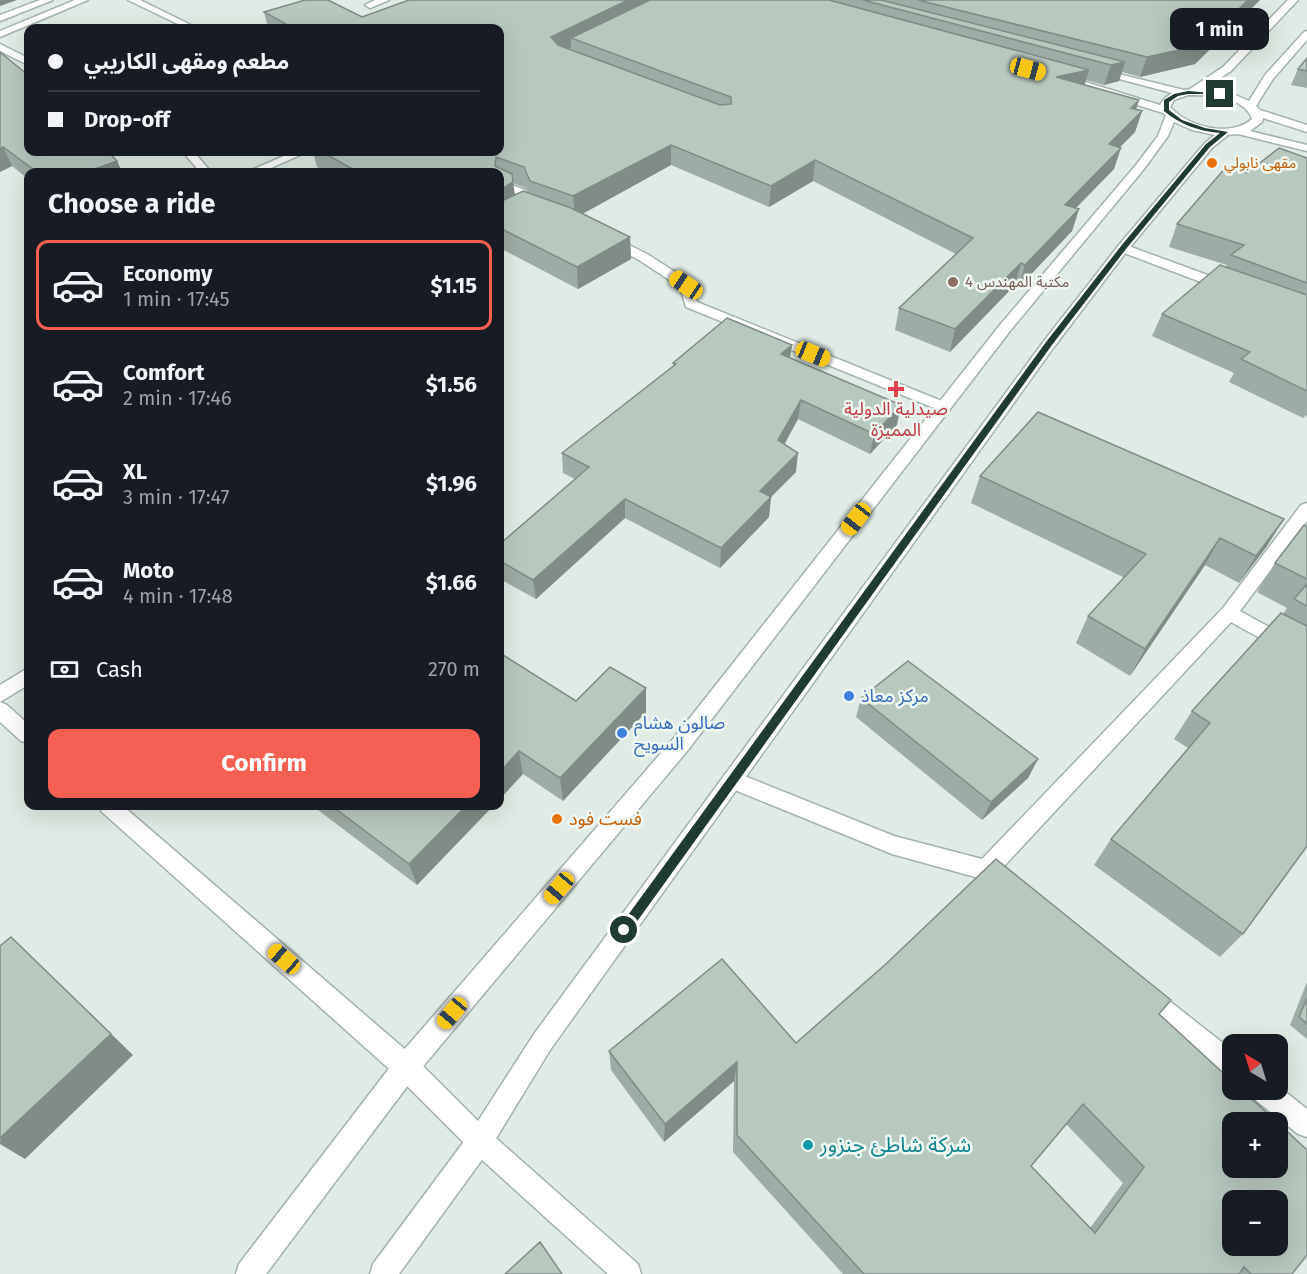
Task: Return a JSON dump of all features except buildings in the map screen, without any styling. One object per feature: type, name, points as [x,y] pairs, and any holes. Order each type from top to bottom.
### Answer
[{"type":"street","points":[[0,18],[48,0]]},
{"type":"street","points":[[24,24],[83,0]]},
{"type":"street","points":[[133,0],[184,24]]},
{"type":"street","points":[[370,5],[384,0]]},
{"type":"street","points":[[249,1274],[406,1067],[681,744],[1005,328],[1140,166],[1163,136],[1169,113],[1165,103],[1168,99],[1188,92],[1227,69],[1293,0]]},
{"type":"street","points":[[0,34],[24,24]]},
{"type":"street","points":[[1253,110],[1269,77],[1307,34]]},
{"type":"street","points":[[0,47],[24,60]]},
{"type":"street","points":[[1086,69],[1188,92],[1229,97],[1253,110],[1307,129]]},
{"type":"street","points":[[1050,75],[1169,113],[1191,126],[1231,131],[1307,148]]},
{"type":"street","points":[[384,1274],[480,1141],[543,1042],[1049,344],[1123,248],[1208,146],[1231,131],[1253,126],[1258,120],[1253,110]]},
{"type":"street","points":[[192,156],[202,168]]},
{"type":"street","points":[[263,168],[291,156]]},
{"type":"street","points":[[504,185],[521,192],[525,209]]},
{"type":"street","points":[[599,233],[643,257],[686,285],[691,304],[944,407]]},
{"type":"street","points":[[1123,248],[1242,292]]},
{"type":"street","points":[[986,870],[1229,613],[1307,509]]},
{"type":"street","points":[[1229,613],[1307,657]]},
{"type":"street","points":[[0,695],[24,678]]},
{"type":"street","points":[[0,710],[24,731]]},
{"type":"street","points":[[732,780],[892,844],[986,870],[1004,885]]},
{"type":"street","points":[[114,810],[406,1067],[480,1141],[628,1274]]},
{"type":"street","points":[[1132,986],[1222,1057]]},
{"type":"street","points":[[1276,1100],[1307,1125]]},
{"type":"place","name":"مقهى نابولي","points":[[1212,163]]},
{"type":"place","name":"مكتبة المهندس 4","points":[[953,282]]},
{"type":"place","name":"صيدلية الدولية المميزة","points":[[896,389]]},
{"type":"place","name":"مركز معاذ","points":[[849,696]]},
{"type":"place","name":"صالون هشام السويح","points":[[622,733]]},
{"type":"place","name":"فست فود","points":[[557,819]]},
{"type":"place","name":"شركة شاطئ جنزور","points":[[808,1145]]},
{"type":"route","points":[[624,930],[1049,344],[1123,248],[1208,146],[1225,132],[1204,130],[1175,119],[1166,110],[1166,101],[1188,92],[1220,94]]}]
